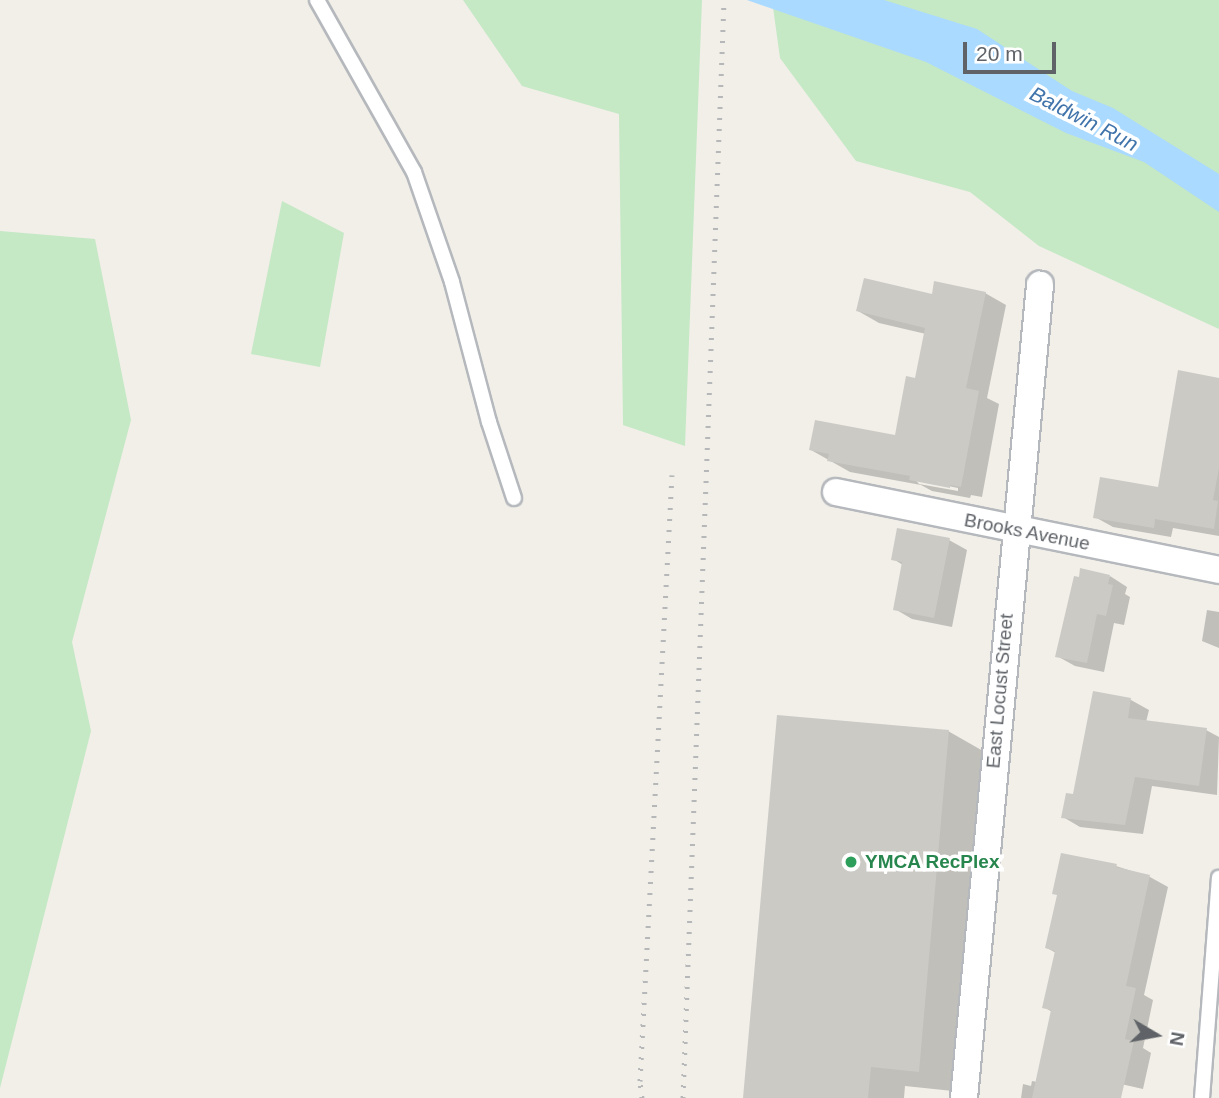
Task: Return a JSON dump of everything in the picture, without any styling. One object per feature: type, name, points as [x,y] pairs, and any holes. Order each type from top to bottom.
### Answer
[{"type":"street","name":"East Locust Street","points":[[964,1098],[1014,529],[1040,285]]},
{"type":"street","name":"Brooks Avenue","points":[[836,492],[1219,570]]},
{"type":"lane","points":[[317,0],[414,172],[452,282],[489,422],[514,499]]},
{"type":"lane","points":[[1202,1098],[1219,878]]},
{"type":"green space","points":[[463,0],[702,0],[685,446],[623,425],[619,114],[522,86]]},
{"type":"green space","points":[[772,0],[1219,0],[1219,329],[1039,246],[970,192],[856,161],[780,58]]},
{"type":"green space","points":[[282,201],[344,233],[320,367],[251,354]]},
{"type":"green space","points":[[0,231],[95,239],[131,420],[72,642],[91,731],[0,1088]]},
{"type":"water","name":"Baldwin Run","points":[[747,0],[884,0],[977,29],[1072,91],[1113,108],[1219,174],[1219,212],[1144,162],[1066,133],[926,62]]},
{"type":"building","points":[[864,278],[932,294],[934,281],[986,292],[966,388],[979,391],[961,487],[950,485],[950,488],[909,480],[910,476],[827,461],[829,454],[809,450],[815,420],[895,435],[906,376],[915,378],[925,328],[856,311]]},
{"type":"building","points":[[1178,370],[1219,378],[1219,468],[1213,500],[1218,501],[1214,529],[1155,519],[1154,528],[1093,518],[1100,477],[1158,487]]},
{"type":"building","points":[[897,528],[950,538],[934,618],[893,610],[902,562],[891,560]]},
{"type":"building","points":[[1080,568],[1110,575],[1108,584],[1113,585],[1106,616],[1097,614],[1087,663],[1055,657],[1074,576],[1079,577]]},
{"type":"building","points":[[1093,691],[1131,698],[1128,718],[1207,728],[1199,786],[1135,777],[1125,825],[1061,818],[1066,793],[1073,794]]},
{"type":"building","name":"YMCA RecPlex","points":[[777,715],[949,730],[919,1072],[871,1067],[868,1098],[743,1098]]},
{"type":"building","points":[[1061,853],[1117,864],[1116,867],[1150,875],[1126,986],[1136,988],[1125,1039],[1134,1041],[1121,1098],[1032,1098],[1051,1010],[1042,1008],[1055,951],[1045,948],[1057,895],[1052,894]]},
{"type":"railway","points":[[683,1098],[724,0]]},
{"type":"railway","points":[[642,1098],[640,1081],[672,475]]},
{"type":"place","name":"YMCA RecPlex","points":[[851,862]]}]
